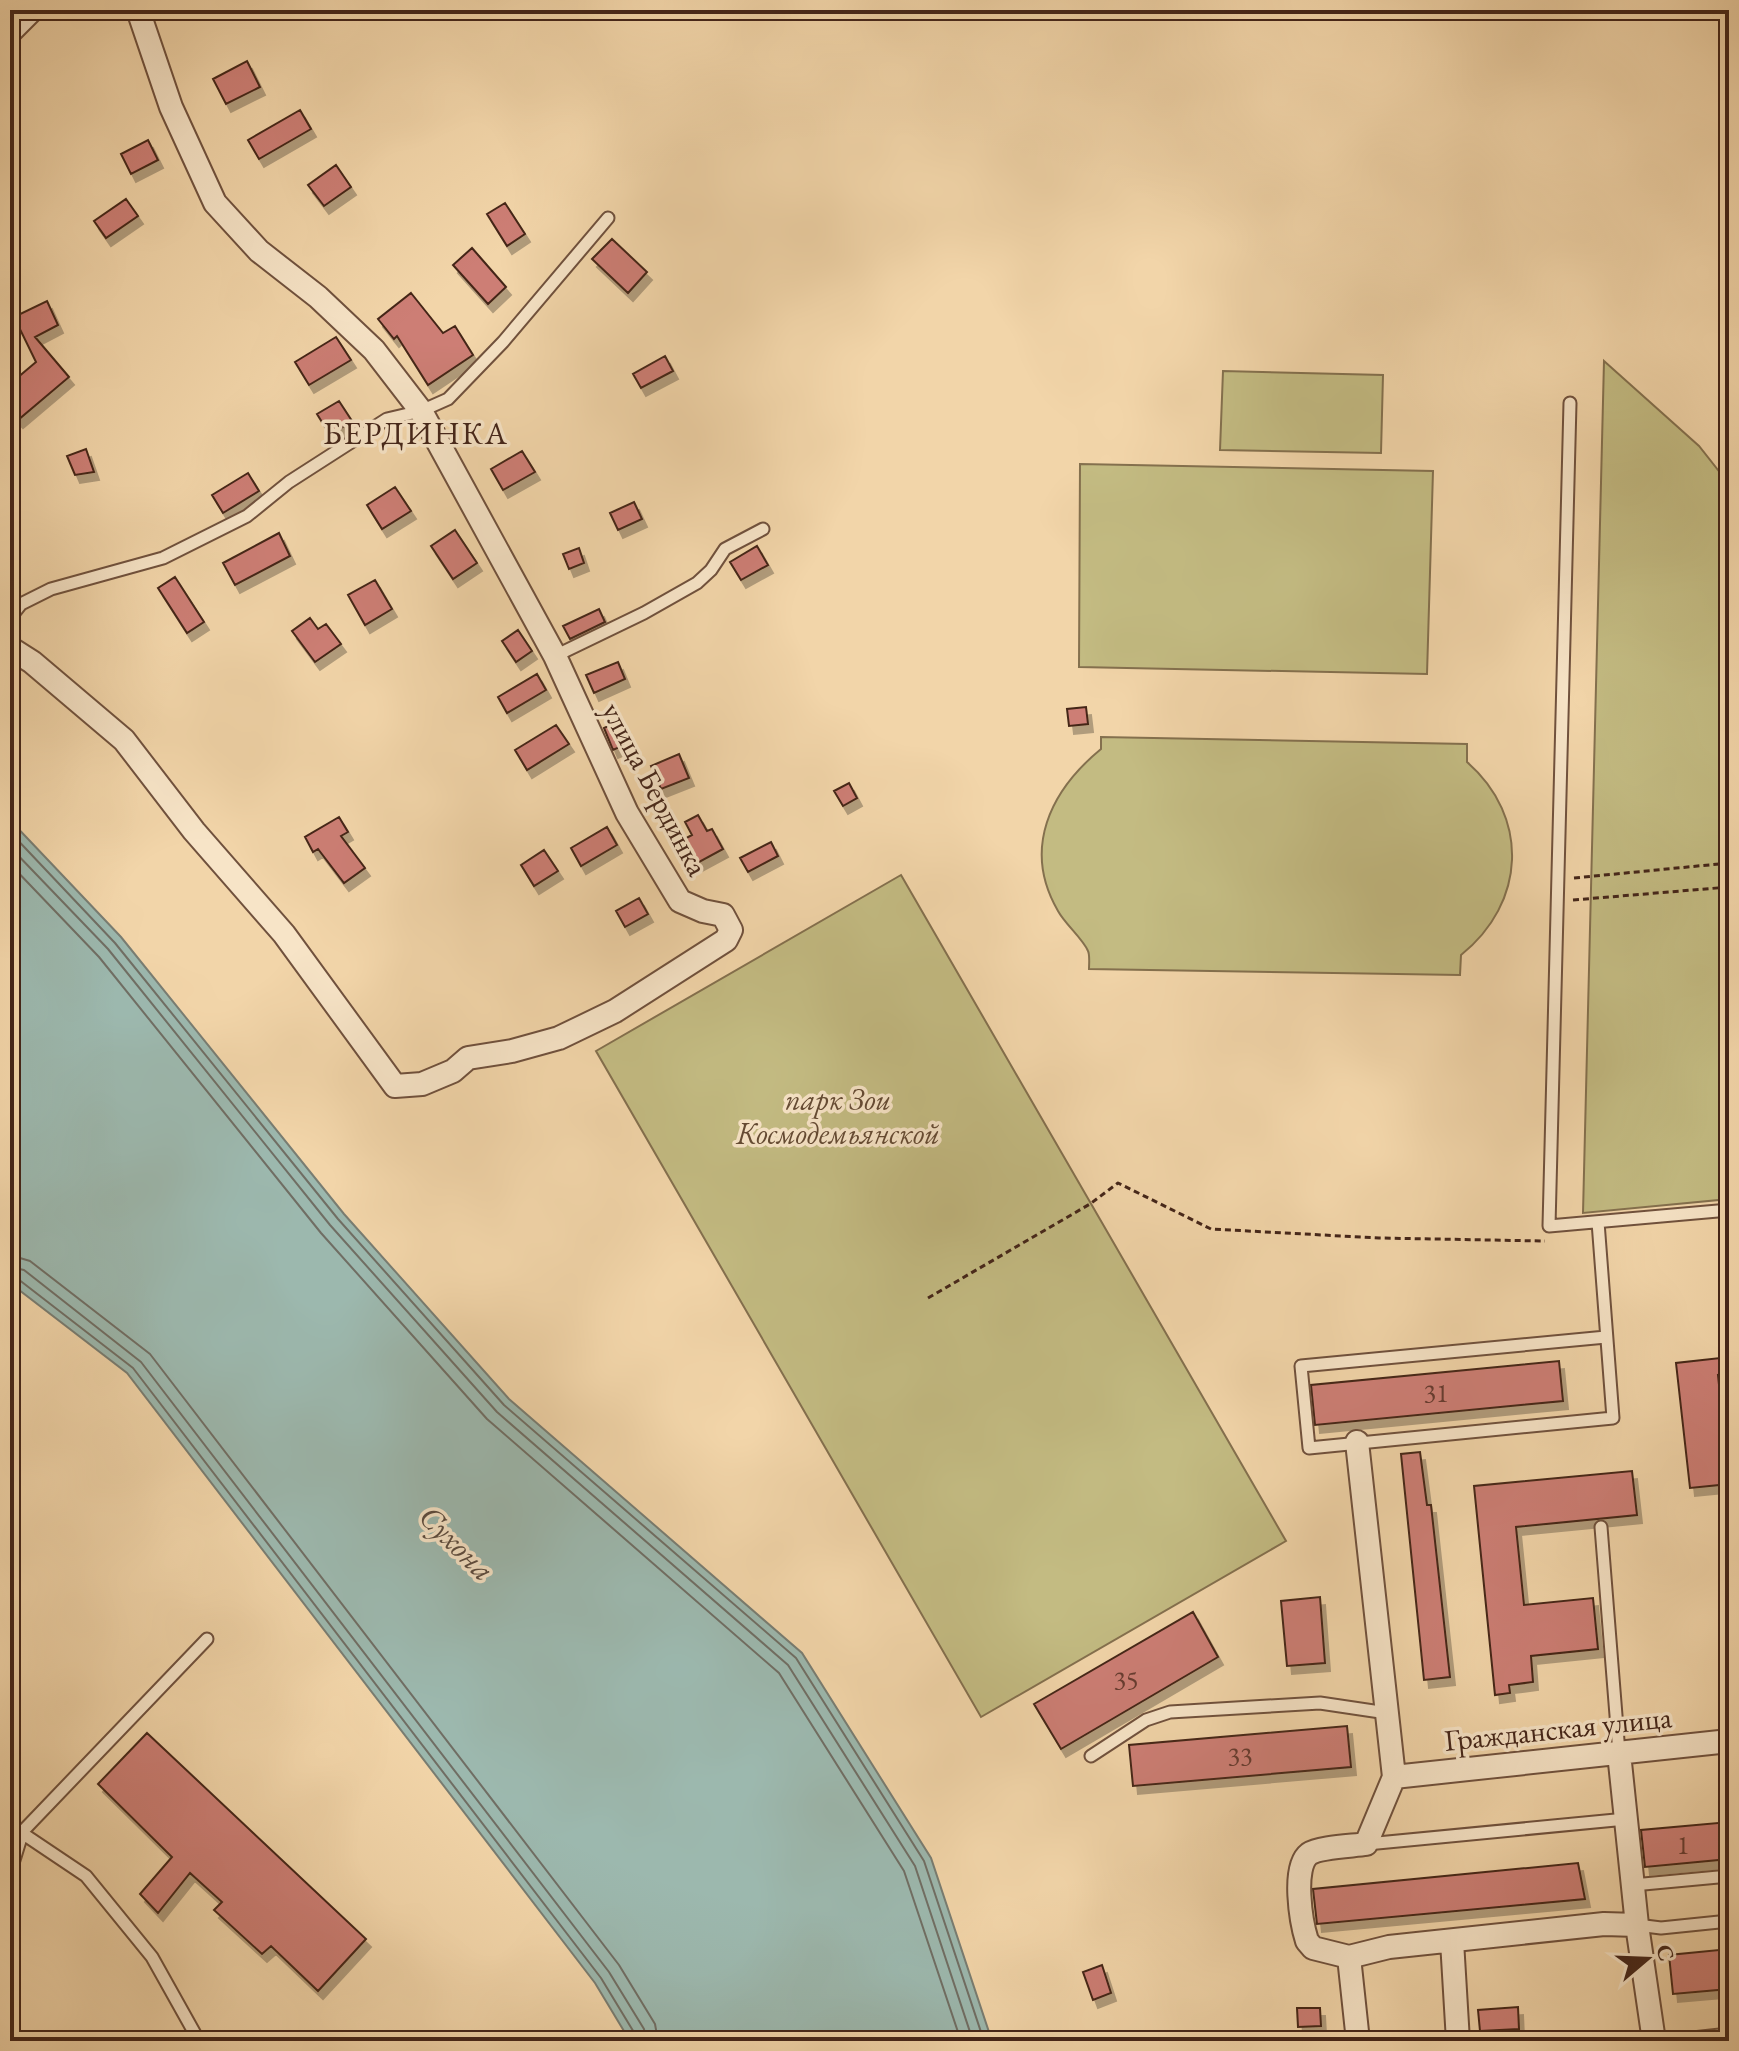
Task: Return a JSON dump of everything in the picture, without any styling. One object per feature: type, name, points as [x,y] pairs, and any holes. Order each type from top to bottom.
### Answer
[{"type":"street","points":[[10,32],[32,10]]},
{"type":"street","name":"улица Бердинка","points":[[10,648],[32,662],[124,740],[194,831],[284,934],[395,1086],[422,1084],[453,1071],[468,1058],[512,1051],[559,1038],[615,1011],[726,940],[731,930],[723,915],[680,901],[627,813],[555,656],[421,411],[374,350],[318,297],[259,251],[215,203],[171,107],[138,10]]},
{"type":"street","points":[[1357,1442],[1394,1777],[1366,1844],[1316,1852],[1309,1855],[1300,1869],[1307,1941],[1313,1948],[1349,1957],[1389,1947],[1604,1924],[1637,1925]]},
{"type":"street","name":"Гражданская улица","points":[[1394,1777],[1729,1741]]},
{"type":"street","points":[[1619,1753],[1637,1925],[1654,2041]]},
{"type":"street","points":[[1452,1941],[1458,2041]]},
{"type":"street","points":[[1349,1957],[1358,2041]]},
{"type":"lane","points":[[10,618],[21,604],[51,589],[163,558],[247,516],[289,482],[387,419],[421,411],[448,399],[503,342],[608,218]]},
{"type":"lane","points":[[1570,403],[1549,1226],[1729,1210]]},
{"type":"lane","points":[[555,656],[644,613],[697,583],[711,570],[721,552],[763,529]]},
{"type":"lane","points":[[1598,1222],[1613,1418],[1309,1448],[1301,1366],[1606,1337]]},
{"type":"lane","points":[[1601,1527],[1619,1753]]},
{"type":"lane","points":[[10,1873],[23,1831],[207,1639]]},
{"type":"lane","points":[[1091,1756],[1146,1720],[1170,1712],[1320,1703],[1387,1713]]},
{"type":"lane","points":[[1366,1844],[1626,1819]]},
{"type":"lane","points":[[10,1825],[86,1876],[152,1957],[199,2041]]},
{"type":"lane","points":[[1633,1885],[1729,1876]]},
{"type":"lane","points":[[1637,1925],[1661,1928],[1729,1921]]},
{"type":"lane","points":[[1665,2041],[1729,2034]]},
{"type":"path","points":[[1559,879],[1729,863]]},
{"type":"path","points":[[1557,902],[1729,887]]},
{"type":"path","points":[[928,1298],[1090,1204],[1118,1183],[1211,1229],[1379,1238],[1546,1241],[1549,1226]]},
{"type":"green space","points":[[1604,361],[1699,446],[1729,484],[1729,1199],[1583,1213]]},
{"type":"green space","points":[[1223,371],[1383,375],[1381,453],[1220,450]]},
{"type":"green space","points":[[1080,464],[1433,471],[1427,674],[1079,667]]},
{"type":"green space","points":[[1101,737],[1467,744],[1467,762],[1487,784],[1502,808],[1510,834],[1512,860],[1508,886],[1498,911],[1483,934],[1461,955],[1460,975],[1089,969],[1088,951],[1061,916],[1047,888],[1042,844],[1055,802],[1083,765],[1101,749]]},
{"type":"green space","name":"парк Зои Космодемьянской","points":[[901,875],[1286,1541],[981,1717],[596,1051]]},
{"type":"water","name":"Сухона","points":[[10,820],[121,937],[344,1214],[509,1399],[802,1653],[931,1858],[992,2041],[630,2041],[595,1983],[127,1373],[10,1283]]},
{"type":"building","points":[[247,61],[260,87],[226,104],[213,79]]},
{"type":"building","points":[[300,110],[311,129],[259,159],[248,140]]},
{"type":"building","points":[[148,140],[158,160],[131,174],[121,154]]},
{"type":"building","points":[[336,165],[351,187],[324,206],[308,185]]},
{"type":"building","points":[[126,199],[138,216],[106,238],[94,221]]},
{"type":"building","points":[[505,203],[525,234],[507,246],[487,214]]},
{"type":"building","points":[[612,239],[647,272],[628,293],[592,259]]},
{"type":"building","points":[[472,248],[506,287],[488,304],[453,265]]},
{"type":"building","points":[[411,293],[443,333],[455,326],[473,355],[428,385],[397,336],[394,339],[378,319]]},
{"type":"building","points":[[47,301],[58,325],[35,337],[69,377],[18,420],[10,411],[10,384],[36,362],[14,317]]},
{"type":"building","points":[[336,337],[351,360],[309,385],[295,362]]},
{"type":"building","points":[[665,356],[673,371],[641,388],[633,374]]},
{"type":"building","points":[[339,401],[352,421],[330,435],[317,414]]},
{"type":"building","points":[[86,449],[94,472],[75,475],[67,456]]},
{"type":"building","points":[[522,451],[535,472],[503,490],[491,469]]},
{"type":"building","points":[[248,473],[259,491],[223,513],[212,495]]},
{"type":"building","points":[[395,487],[411,511],[382,529],[367,505]]},
{"type":"building","points":[[634,502],[642,519],[618,530],[610,513]]},
{"type":"building","points":[[455,530],[477,563],[453,579],[431,546]]},
{"type":"building","points":[[279,533],[290,556],[235,585],[223,563]]},
{"type":"building","points":[[757,546],[768,565],[741,580],[730,562]]},
{"type":"building","points":[[579,548],[584,563],[569,569],[563,554]]},
{"type":"building","points":[[175,577],[204,622],[187,633],[158,588]]},
{"type":"building","points":[[375,580],[392,609],[365,625],[348,595]]},
{"type":"building","points":[[599,609],[605,622],[570,639],[563,626]]},
{"type":"building","points":[[310,618],[318,629],[326,624],[341,644],[315,662],[292,631]]},
{"type":"building","points":[[518,630],[532,651],[516,662],[502,641]]},
{"type":"building","points":[[618,662],[625,679],[594,693],[586,675]]},
{"type":"building","points":[[537,674],[546,690],[507,713],[498,697]]},
{"type":"building","points":[[1086,707],[1088,724],[1069,726],[1067,709]]},
{"type":"building","points":[[621,720],[631,742],[613,750],[604,728]]},
{"type":"building","points":[[556,725],[569,744],[527,770],[515,750]]},
{"type":"building","points":[[679,754],[689,778],[661,789],[651,766]]},
{"type":"building","points":[[849,783],[857,798],[843,806],[834,791]]},
{"type":"building","points":[[698,815],[707,831],[712,829],[723,849],[690,867],[677,843],[692,835],[685,822]]},
{"type":"building","points":[[339,817],[348,832],[341,836],[365,868],[344,883],[318,849],[313,852],[305,837]]},
{"type":"building","points":[[607,827],[617,845],[581,866],[571,848]]},
{"type":"building","points":[[771,842],[778,856],[748,872],[740,858]]},
{"type":"building","points":[[544,850],[558,871],[534,886],[521,865]]},
{"type":"building","points":[[639,898],[648,914],[625,927],[616,911]]},
{"type":"building","points":[[1729,1357],[1729,1374],[1718,1375],[1729,1484],[1690,1488],[1676,1363]]},
{"type":"building","points":[[1559,1361],[1563,1401],[1315,1425],[1311,1385]]},
{"type":"building","points":[[1420,1452],[1427,1505],[1431,1505],[1450,1677],[1424,1680],[1401,1454]]},
{"type":"building","points":[[1632,1471],[1637,1515],[1516,1527],[1524,1605],[1593,1598],[1598,1649],[1531,1656],[1533,1682],[1509,1685],[1510,1693],[1495,1695],[1474,1486]]},
{"type":"building","points":[[1320,1597],[1325,1663],[1287,1666],[1281,1601]]},
{"type":"building","points":[[1193,1612],[1218,1657],[1061,1749],[1034,1704]]},
{"type":"building","points":[[1347,1726],[1351,1767],[1133,1786],[1129,1745]]},
{"type":"building","points":[[147,1733],[366,1939],[318,1991],[271,1946],[262,1954],[214,1910],[222,1902],[190,1873],[158,1913],[140,1894],[172,1857],[98,1784]]},
{"type":"building","points":[[1729,1822],[1729,1859],[1645,1867],[1641,1830]]},
{"type":"building","points":[[1578,1863],[1585,1899],[1317,1924],[1313,1889]]},
{"type":"building","points":[[1729,1949],[1729,1989],[1673,1994],[1669,1955]]},
{"type":"building","points":[[1102,1965],[1111,1993],[1093,2000],[1083,1972]]},
{"type":"building","points":[[1518,2007],[1519,2029],[1480,2031],[1478,2010]]},
{"type":"building","points":[[1297,2008],[1320,2008],[1321,2026],[1298,2027]]},
{"type":"district","name":"БЕРДИНКА","points":[[416,433]]}]
